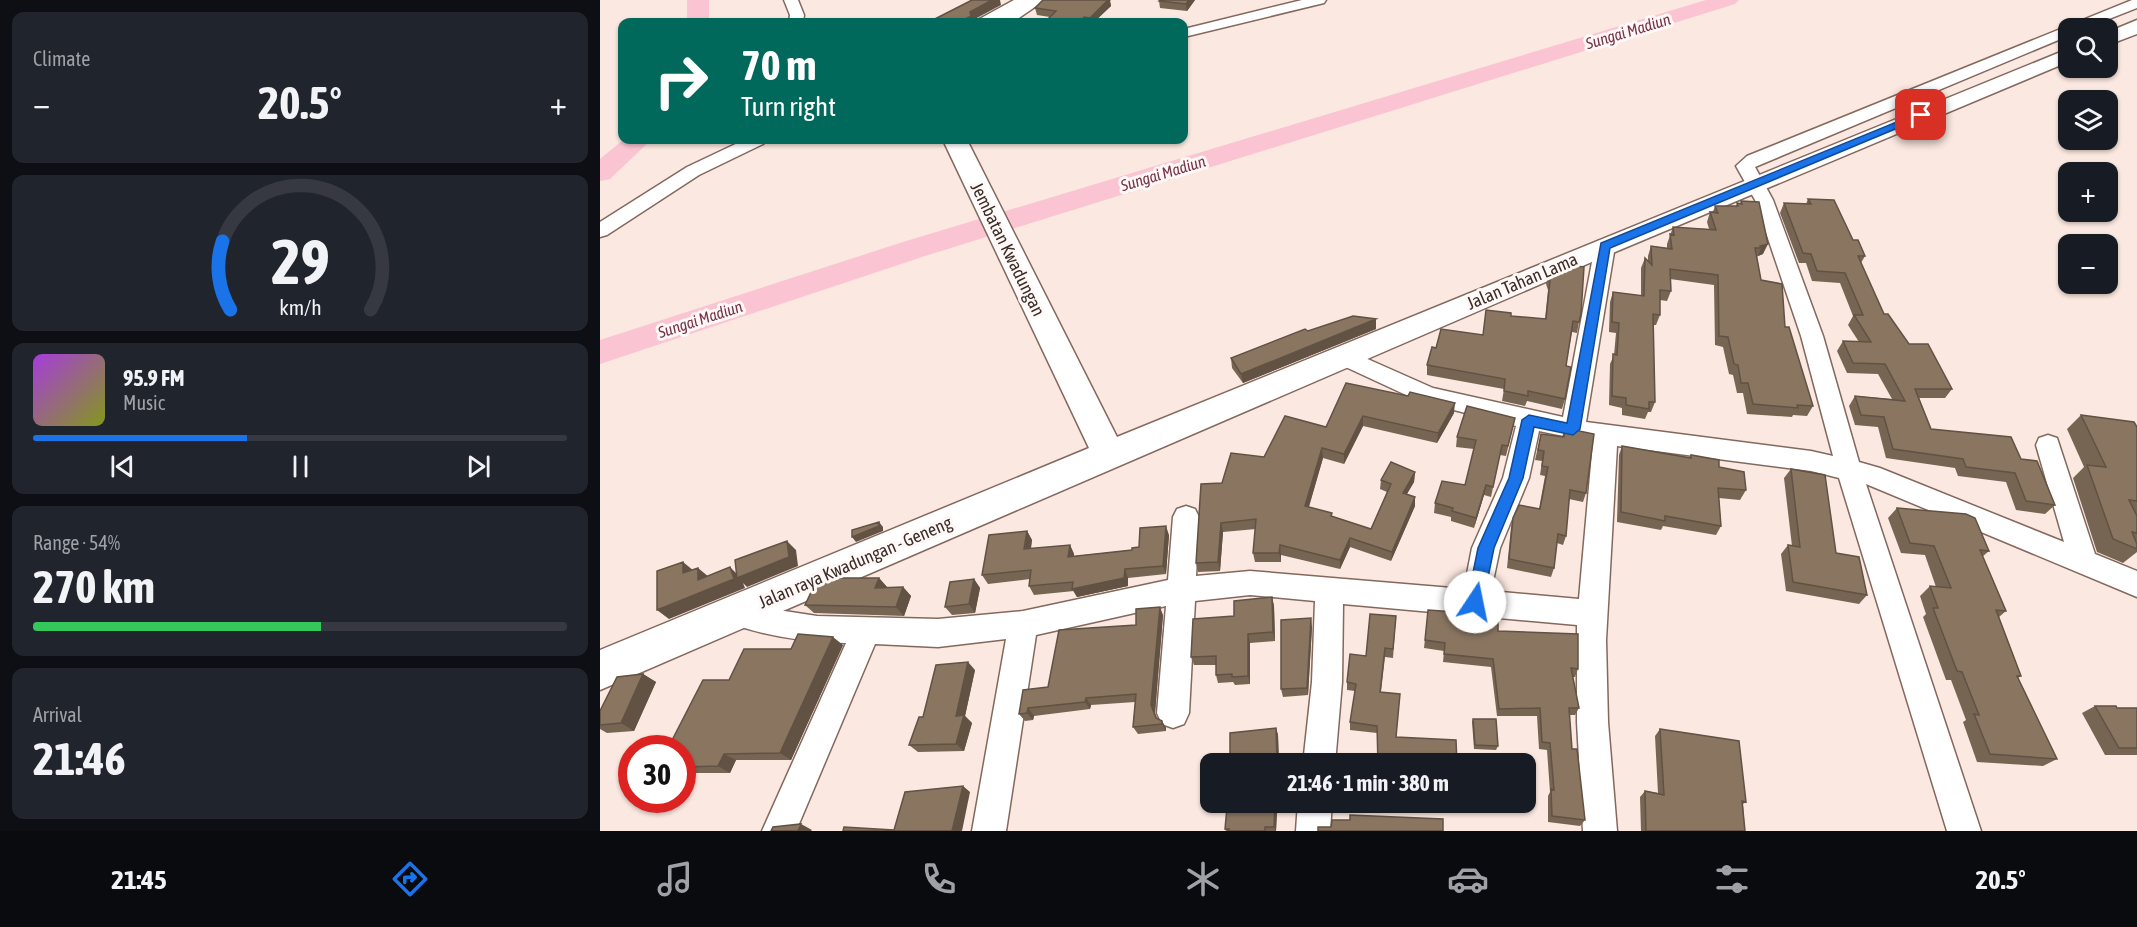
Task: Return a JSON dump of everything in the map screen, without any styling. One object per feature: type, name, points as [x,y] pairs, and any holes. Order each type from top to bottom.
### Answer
[{"type":"main road","points":[[1006,18],[1035,0]]},
{"type":"main road","points":[[2118,35],[2137,26]]},
{"type":"main road","name":"Jalan Tahan Lama","points":[[1110,456],[1605,246],[2058,59]]},
{"type":"main road","name":"Jembatan Kwadungan","points":[[957,144],[1110,456]]},
{"type":"main road","name":"Jalan raya Kwadungan - Geneng","points":[[600,670],[1110,456]]},
{"type":"street","points":[[791,0],[797,18]]},
{"type":"street","points":[[989,18],[1024,0]]},
{"type":"street","points":[[1188,32],[1319,0]]},
{"type":"street","points":[[2099,18],[2137,3]]},
{"type":"street","points":[[1964,831],[1850,470],[1812,336],[1768,210],[1756,183],[1745,166],[1753,160],[2058,35]]},
{"type":"street","points":[[600,231],[693,171],[749,144]]},
{"type":"street","points":[[1573,429],[1605,246]]},
{"type":"street","points":[[1345,357],[1427,395],[1529,420],[1606,435],[1811,461],[1871,475],[2137,584]]},
{"type":"street","points":[[1475,602],[1486,548],[1516,478],[1529,420]]},
{"type":"street","points":[[1600,831],[1595,783],[1592,613],[1606,435]]},
{"type":"street","points":[[2048,446],[2084,562]]},
{"type":"street","points":[[1173,713],[1186,517]]},
{"type":"street","points":[[734,612],[765,621],[817,629],[938,633],[1023,624],[1182,590],[1250,583],[1592,613]]},
{"type":"street","points":[[1320,753],[1327,682],[1329,590]]},
{"type":"street","points":[[989,831],[1023,624]]},
{"type":"street","points":[[779,831],[866,631]]},
{"type":"street","points":[[1313,831],[1315,813]]},
{"type":"building","points":[[972,0],[992,0],[970,12],[971,16],[967,18],[937,18]]},
{"type":"building","points":[[1043,0],[1108,0],[1090,18],[1049,18],[1056,11],[1035,8]]},
{"type":"building","points":[[1160,0],[1189,0],[1186,4]]},
{"type":"building","points":[[1808,199],[1834,200],[1853,240],[1858,240],[1865,256],[1858,256],[1884,314],[1888,314],[1909,344],[1928,344],[1952,389],[1915,389],[1931,429],[2011,437],[2021,459],[2037,461],[2055,505],[2026,501],[2015,473],[1966,467],[1963,459],[1893,449],[1884,417],[1861,415],[1855,396],[1905,401],[1885,364],[1853,363],[1843,341],[1871,342],[1854,315],[1863,315],[1845,273],[1817,271],[1811,254],[1803,253],[1784,203],[1811,204]]},
{"type":"building","points":[[1741,201],[1759,202],[1768,244],[1755,248],[1761,280],[1782,284],[1785,327],[1789,327],[1813,406],[1797,405],[1798,408],[1753,404],[1748,383],[1741,383],[1738,365],[1734,364],[1728,337],[1719,336],[1718,275],[1670,269],[1671,291],[1660,290],[1660,315],[1653,314],[1655,402],[1649,402],[1649,409],[1626,405],[1626,398],[1612,396],[1613,354],[1617,355],[1619,323],[1612,322],[1613,292],[1644,296],[1645,258],[1652,265],[1651,246],[1672,249],[1670,234],[1674,235],[1673,227],[1716,230],[1710,212],[1718,213],[1715,206],[1738,206],[1737,203],[1742,204]]},
{"type":"building","points":[[1568,265],[1584,267],[1581,314],[1579,322],[1573,321],[1566,366],[1571,367],[1565,399],[1528,391],[1528,396],[1504,391],[1505,379],[1427,365],[1432,347],[1436,348],[1441,329],[1483,335],[1486,310],[1511,313],[1511,316],[1546,319],[1549,274]]},
{"type":"building","points":[[1353,316],[1376,319],[1241,374],[1231,358],[1305,329],[1308,331]]},
{"type":"building","points":[[1346,383],[1408,396],[1410,392],[1455,403],[1438,433],[1363,416],[1344,454],[1322,448],[1305,506],[1332,513],[1331,516],[1371,529],[1391,484],[1381,480],[1391,462],[1415,472],[1403,493],[1415,497],[1392,552],[1350,538],[1340,560],[1280,545],[1279,553],[1253,553],[1256,519],[1221,523],[1218,562],[1196,563],[1201,484],[1222,483],[1231,453],[1264,457],[1285,416],[1326,427]]},
{"type":"building","points":[[1467,406],[1515,418],[1508,446],[1502,445],[1493,487],[1486,485],[1476,518],[1435,503],[1442,481],[1465,485],[1476,440],[1457,437]]},
{"type":"building","points":[[2081,415],[2134,422],[2137,427],[2137,501],[2129,500],[2137,516],[2137,533],[2132,532],[2137,549],[2113,539],[2087,465],[2106,467]]},
{"type":"building","points":[[1565,428],[1594,434],[1586,493],[1570,490],[1566,536],[1558,534],[1554,568],[1509,559],[1513,518],[1519,505],[1540,509],[1548,467],[1542,466],[1544,451],[1538,450],[1541,434],[1564,437]]},
{"type":"building","points":[[1622,446],[1691,458],[1691,455],[1719,460],[1719,467],[1744,472],[1746,490],[1718,488],[1721,526],[1665,516],[1665,521],[1621,512]]},
{"type":"building","points":[[1791,469],[1825,475],[1836,553],[1859,557],[1867,595],[1793,582],[1788,545],[1800,547]]},
{"type":"building","points":[[1897,508],[1966,514],[1975,518],[1989,551],[1980,550],[2006,611],[1996,610],[2021,676],[2017,676],[2057,759],[1990,754],[1974,714],[1979,715],[1962,672],[1957,671],[1933,608],[1938,608],[1930,586],[1951,588],[1934,546],[1910,543]]},
{"type":"building","points":[[879,522],[879,526],[852,537],[852,530]]},
{"type":"building","points":[[1166,526],[1163,566],[1125,569],[1124,578],[1072,589],[1073,582],[1029,586],[1031,570],[982,575],[989,535],[1027,531],[1024,549],[1070,545],[1068,557],[1132,550],[1132,548],[1139,547],[1140,528]]},
{"type":"building","points":[[787,541],[789,557],[737,578],[735,560]]},
{"type":"building","points":[[683,562],[683,573],[698,568],[698,580],[730,567],[734,579],[657,610],[657,571]]},
{"type":"building","points":[[836,578],[879,578],[875,588],[903,587],[896,607],[805,605],[813,588]]},
{"type":"building","points":[[974,579],[969,604],[945,607],[950,582]]},
{"type":"building","points":[[1272,597],[1273,632],[1248,634],[1248,676],[1216,675],[1216,656],[1191,657],[1193,619],[1234,616],[1234,601]]},
{"type":"building","points":[[1160,607],[1151,705],[1156,718],[1162,721],[1162,724],[1133,727],[1136,694],[1086,698],[1085,702],[1028,708],[1027,713],[1019,714],[1023,690],[1048,687],[1059,630],[1136,625],[1136,609]]},
{"type":"building","points":[[1428,610],[1498,615],[1498,631],[1578,634],[1578,669],[1571,668],[1579,708],[1569,708],[1572,749],[1577,749],[1585,820],[1552,816],[1551,789],[1554,790],[1550,743],[1542,742],[1540,708],[1499,709],[1493,659],[1444,654],[1445,643],[1425,640]]},
{"type":"building","points":[[1370,614],[1396,616],[1393,649],[1385,648],[1380,692],[1400,694],[1396,737],[1456,740],[1457,753],[1378,753],[1377,726],[1350,722],[1356,684],[1347,682],[1350,654],[1366,656]]},
{"type":"building","points":[[1311,618],[1307,688],[1281,689],[1281,620]]},
{"type":"building","points":[[798,634],[833,637],[780,753],[724,754],[718,766],[696,767],[696,735],[675,735],[703,680],[729,680],[744,649],[791,649]]},
{"type":"building","points":[[968,662],[956,716],[964,715],[956,744],[909,745],[919,717],[923,717],[936,665]]},
{"type":"building","points":[[643,674],[621,723],[600,725],[600,711],[617,677]]},
{"type":"building","points":[[2095,706],[2137,708],[2137,748],[2119,748]]},
{"type":"building","points":[[1473,719],[1496,719],[1498,746],[1475,745]]},
{"type":"building","points":[[1276,728],[1277,753],[1230,753],[1230,733]]},
{"type":"building","points":[[1660,729],[1739,741],[1746,802],[1742,801],[1745,831],[1646,831],[1645,791],[1664,795]]},
{"type":"building","points":[[963,786],[952,831],[843,831],[844,827],[894,830],[905,792]]},
{"type":"building","points":[[1226,813],[1275,813],[1274,827],[1265,827],[1265,831],[1225,829]]},
{"type":"building","points":[[1350,815],[1443,819],[1443,831],[1318,831],[1318,827],[1331,827],[1332,820],[1350,820]]},
{"type":"building","points":[[801,824],[798,831],[771,831],[773,827]]},
{"type":"waterway","points":[[698,0],[698,18]]},
{"type":"waterway","name":"Sungai Madiun","points":[[600,352],[914,249],[1728,0]]},
{"type":"waterway","points":[[600,173],[633,144]]},
{"type":"route","points":[[1475,602],[1486,548],[1516,478],[1529,420],[1573,429],[1605,246],[1921,115]]}]
